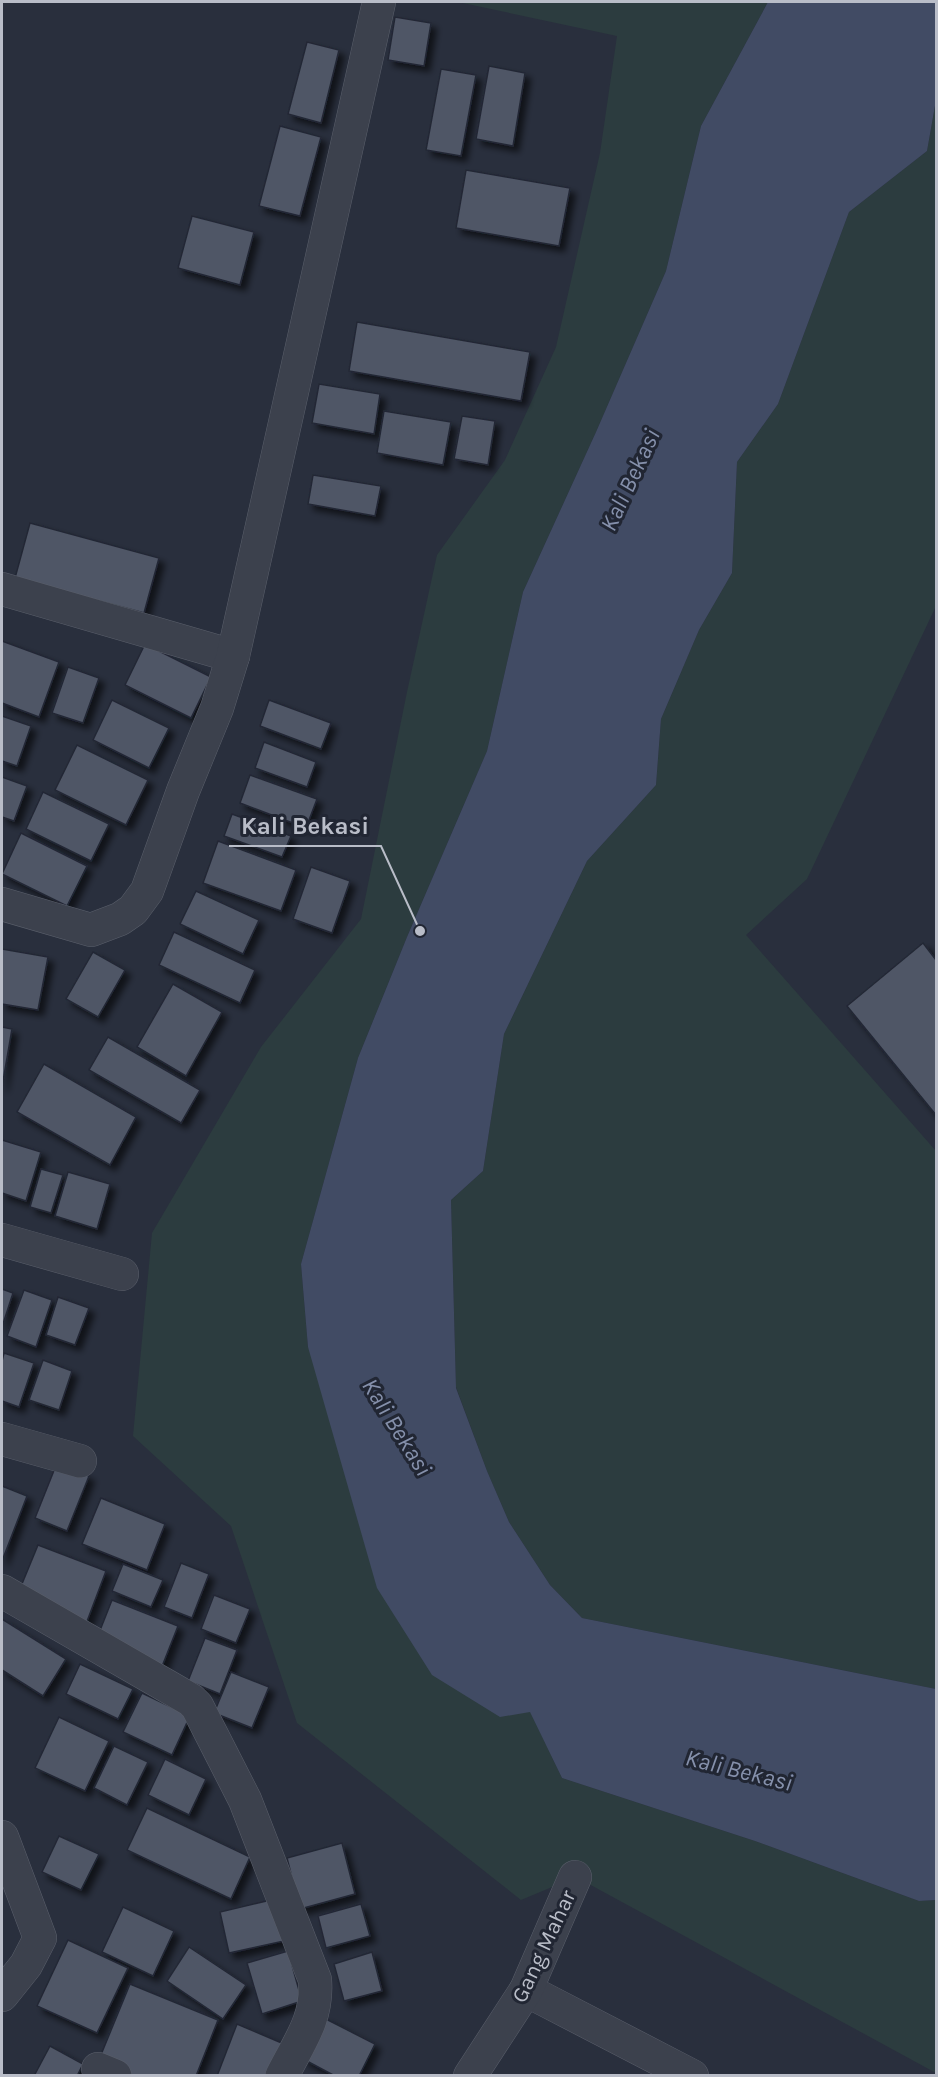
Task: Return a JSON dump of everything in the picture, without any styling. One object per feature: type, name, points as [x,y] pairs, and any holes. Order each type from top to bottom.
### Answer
[{"type":"street","points":[[2,904],[91,930],[120,919],[133,910],[147,891],[183,791],[217,708],[233,656],[379,2]]},
{"type":"street","points":[[2,589],[233,656]]},
{"type":"street","points":[[2,1240],[122,1274]]},
{"type":"street","points":[[2,1439],[80,1461]]},
{"type":"street","points":[[2,1591],[192,1700],[196,1706],[245,1800],[315,1980],[316,1999],[312,2018],[282,2076]]},
{"type":"street","points":[[2,1837],[40,1938],[26,1965],[2,1995]]},
{"type":"street","name":"Gang Mahar","points":[[470,2076],[526,1990],[576,1877]]},
{"type":"street","points":[[526,1990],[692,2076]]},
{"type":"shaded area","points":[[458,2],[768,2],[701,126],[666,271],[523,592],[487,751],[358,1058],[301,1264],[308,1347],[530,1711],[562,1778],[755,1841],[919,1901],[936,1900],[936,2073],[576,1877],[521,1900],[297,1723],[231,1526],[133,1436],[152,1233],[261,1047],[361,919],[437,555],[505,460],[556,347],[600,153],[617,36]]},
{"type":"shaded area","points":[[936,100],[936,606],[807,879],[746,935],[936,1151],[936,1689],[582,1618],[550,1585],[509,1522],[487,1471],[456,1387],[451,1200],[483,1171],[504,1034],[587,861],[656,785],[661,719],[699,630],[732,573],[737,462],[778,404],[849,212],[927,151]]},
{"type":"water","points":[[768,2],[936,2],[936,100],[927,151],[849,212],[778,404],[737,462],[732,573],[699,630],[661,719],[656,785],[587,861],[504,1034],[483,1171],[451,1200],[456,1388],[509,1522],[550,1585],[582,1618],[936,1689],[936,1900],[919,1901],[755,1841],[562,1778],[530,1712],[500,1717],[432,1675],[377,1588],[308,1347],[301,1264],[358,1058],[487,751],[523,592],[666,271],[701,126]]},
{"type":"building","points":[[395,17],[431,23],[424,66],[388,60]]},
{"type":"building","points":[[307,42],[339,50],[321,123],[288,114]]},
{"type":"building","points":[[489,66],[525,73],[513,146],[476,139]]},
{"type":"building","points":[[441,69],[476,75],[461,156],[426,150]]},
{"type":"building","points":[[280,126],[321,137],[300,216],[259,206]]},
{"type":"building","points":[[466,170],[570,188],[559,246],[456,228]]},
{"type":"building","points":[[192,216],[254,232],[240,285],[178,268]]},
{"type":"building","points":[[357,322],[530,352],[521,401],[349,371]]},
{"type":"building","points":[[319,384],[380,394],[374,434],[312,423]]},
{"type":"building","points":[[384,411],[451,422],[443,465],[377,453]]},
{"type":"building","points":[[462,416],[495,421],[488,465],[454,459]]},
{"type":"building","points":[[313,475],[381,486],[375,516],[308,504]]},
{"type":"building","points":[[30,523],[159,558],[144,613],[15,578]]},
{"type":"building","points":[[2,641],[59,662],[39,717],[2,703]]},
{"type":"building","points":[[145,644],[211,677],[191,718],[125,685]]},
{"type":"building","points":[[68,667],[99,678],[83,723],[52,713]]},
{"type":"building","points":[[112,700],[169,728],[149,768],[93,740]]},
{"type":"building","points":[[269,700],[331,723],[321,749],[260,726]]},
{"type":"building","points":[[2,716],[31,726],[17,766],[2,761]]},
{"type":"building","points":[[264,742],[316,762],[307,787],[255,768]]},
{"type":"building","points":[[77,745],[148,780],[126,825],[55,790]]},
{"type":"building","points":[[250,775],[317,799],[306,828],[240,803]]},
{"type":"building","points":[[2,777],[27,786],[14,821],[2,817]]},
{"type":"building","points":[[43,792],[109,824],[91,861],[26,829]]},
{"type":"building","points":[[232,814],[291,836],[282,857],[224,836]]},
{"type":"building","points":[[21,833],[87,866],[67,906],[2,874]]},
{"type":"building","points":[[218,841],[296,870],[281,911],[203,883]]},
{"type":"building","points":[[311,867],[350,881],[332,933],[293,919]]},
{"type":"building","points":[[196,891],[259,920],[243,954],[180,924]]},
{"type":"building","points":[[174,932],[255,970],[240,1003],[159,965]]},
{"type":"building","points":[[923,943],[936,960],[936,1115],[847,1006]]},
{"type":"building","points":[[2,949],[48,957],[38,1010],[2,1004]]},
{"type":"building","points":[[93,952],[125,970],[98,1017],[66,999]]},
{"type":"building","points":[[173,984],[222,1012],[186,1076],[137,1047]]},
{"type":"building","points":[[2,1027],[12,1029],[2,1087]]},
{"type":"building","points":[[108,1037],[200,1090],[181,1123],[89,1070]]},
{"type":"building","points":[[44,1064],[136,1117],[110,1165],[17,1112]]},
{"type":"building","points":[[2,1140],[41,1152],[26,1201],[2,1193]]},
{"type":"building","points":[[41,1169],[63,1175],[51,1213],[30,1207]]},
{"type":"building","points":[[68,1172],[110,1184],[97,1229],[55,1216]]},
{"type":"building","points":[[2,1289],[13,1293],[2,1327]]},
{"type":"building","points":[[24,1290],[52,1300],[36,1347],[7,1336]]},
{"type":"building","points":[[58,1297],[89,1308],[75,1345],[46,1335]]},
{"type":"building","points":[[4,1353],[34,1363],[19,1407],[2,1401]]},
{"type":"building","points":[[43,1360],[72,1371],[59,1410],[29,1400]]},
{"type":"building","points":[[57,1463],[89,1476],[67,1531],[35,1518]]},
{"type":"building","points":[[2,1486],[27,1496],[2,1561]]},
{"type":"building","points":[[101,1498],[165,1524],[147,1570],[82,1544]]},
{"type":"building","points":[[38,1545],[106,1571],[86,1624],[17,1596]]},
{"type":"building","points":[[181,1563],[209,1574],[192,1618],[164,1607]]},
{"type":"building","points":[[123,1564],[163,1580],[151,1607],[112,1591]]},
{"type":"building","points":[[214,1595],[250,1609],[236,1643],[201,1629]]},
{"type":"building","points":[[112,1600],[178,1626],[161,1669],[95,1643]]},
{"type":"building","points":[[2,1619],[66,1659],[43,1696],[2,1670]]},
{"type":"building","points":[[205,1638],[237,1650],[220,1694],[188,1681]]},
{"type":"building","points":[[80,1664],[133,1689],[118,1719],[66,1694]]},
{"type":"building","points":[[231,1672],[269,1687],[252,1728],[214,1713]]},
{"type":"building","points":[[142,1693],[190,1716],[172,1755],[123,1732]]},
{"type":"building","points":[[59,1717],[109,1741],[85,1791],[35,1768]]},
{"type":"building","points":[[114,1746],[148,1762],[127,1805],[94,1788]]},
{"type":"building","points":[[165,1759],[206,1779],[189,1815],[148,1795]]},
{"type":"building","points":[[147,1808],[250,1857],[231,1899],[127,1850]]},
{"type":"building","points":[[59,1836],[99,1854],[81,1890],[42,1872]]},
{"type":"building","points":[[342,1843],[355,1894],[300,1909],[287,1858]]},
{"type":"building","points":[[275,1899],[284,1941],[229,1953],[220,1912]]},
{"type":"building","points":[[361,1904],[370,1936],[326,1948],[318,1916]]},
{"type":"building","points":[[123,1907],[174,1931],[153,1976],[102,1952]]},
{"type":"building","points":[[68,1940],[128,1968],[97,2033],[37,2006]]},
{"type":"building","points":[[189,1947],[246,1985],[223,2019],[167,1981]]},
{"type":"building","points":[[288,1951],[302,2001],[262,2014],[247,1963]]},
{"type":"building","points":[[372,1952],[382,1991],[344,2001],[334,1964]]},
{"type":"building","points":[[130,1984],[218,2020],[196,2076],[131,2076],[98,2062]]},
{"type":"building","points":[[324,2018],[375,2044],[359,2076],[335,2076],[303,2059]]},
{"type":"building","points":[[237,2024],[284,2044],[271,2076],[217,2076]]},
{"type":"building","points":[[50,2046],[83,2064],[77,2076],[34,2076]]},
{"type":"place","name":"Kali Bekasi","points":[[420,931]]}]
